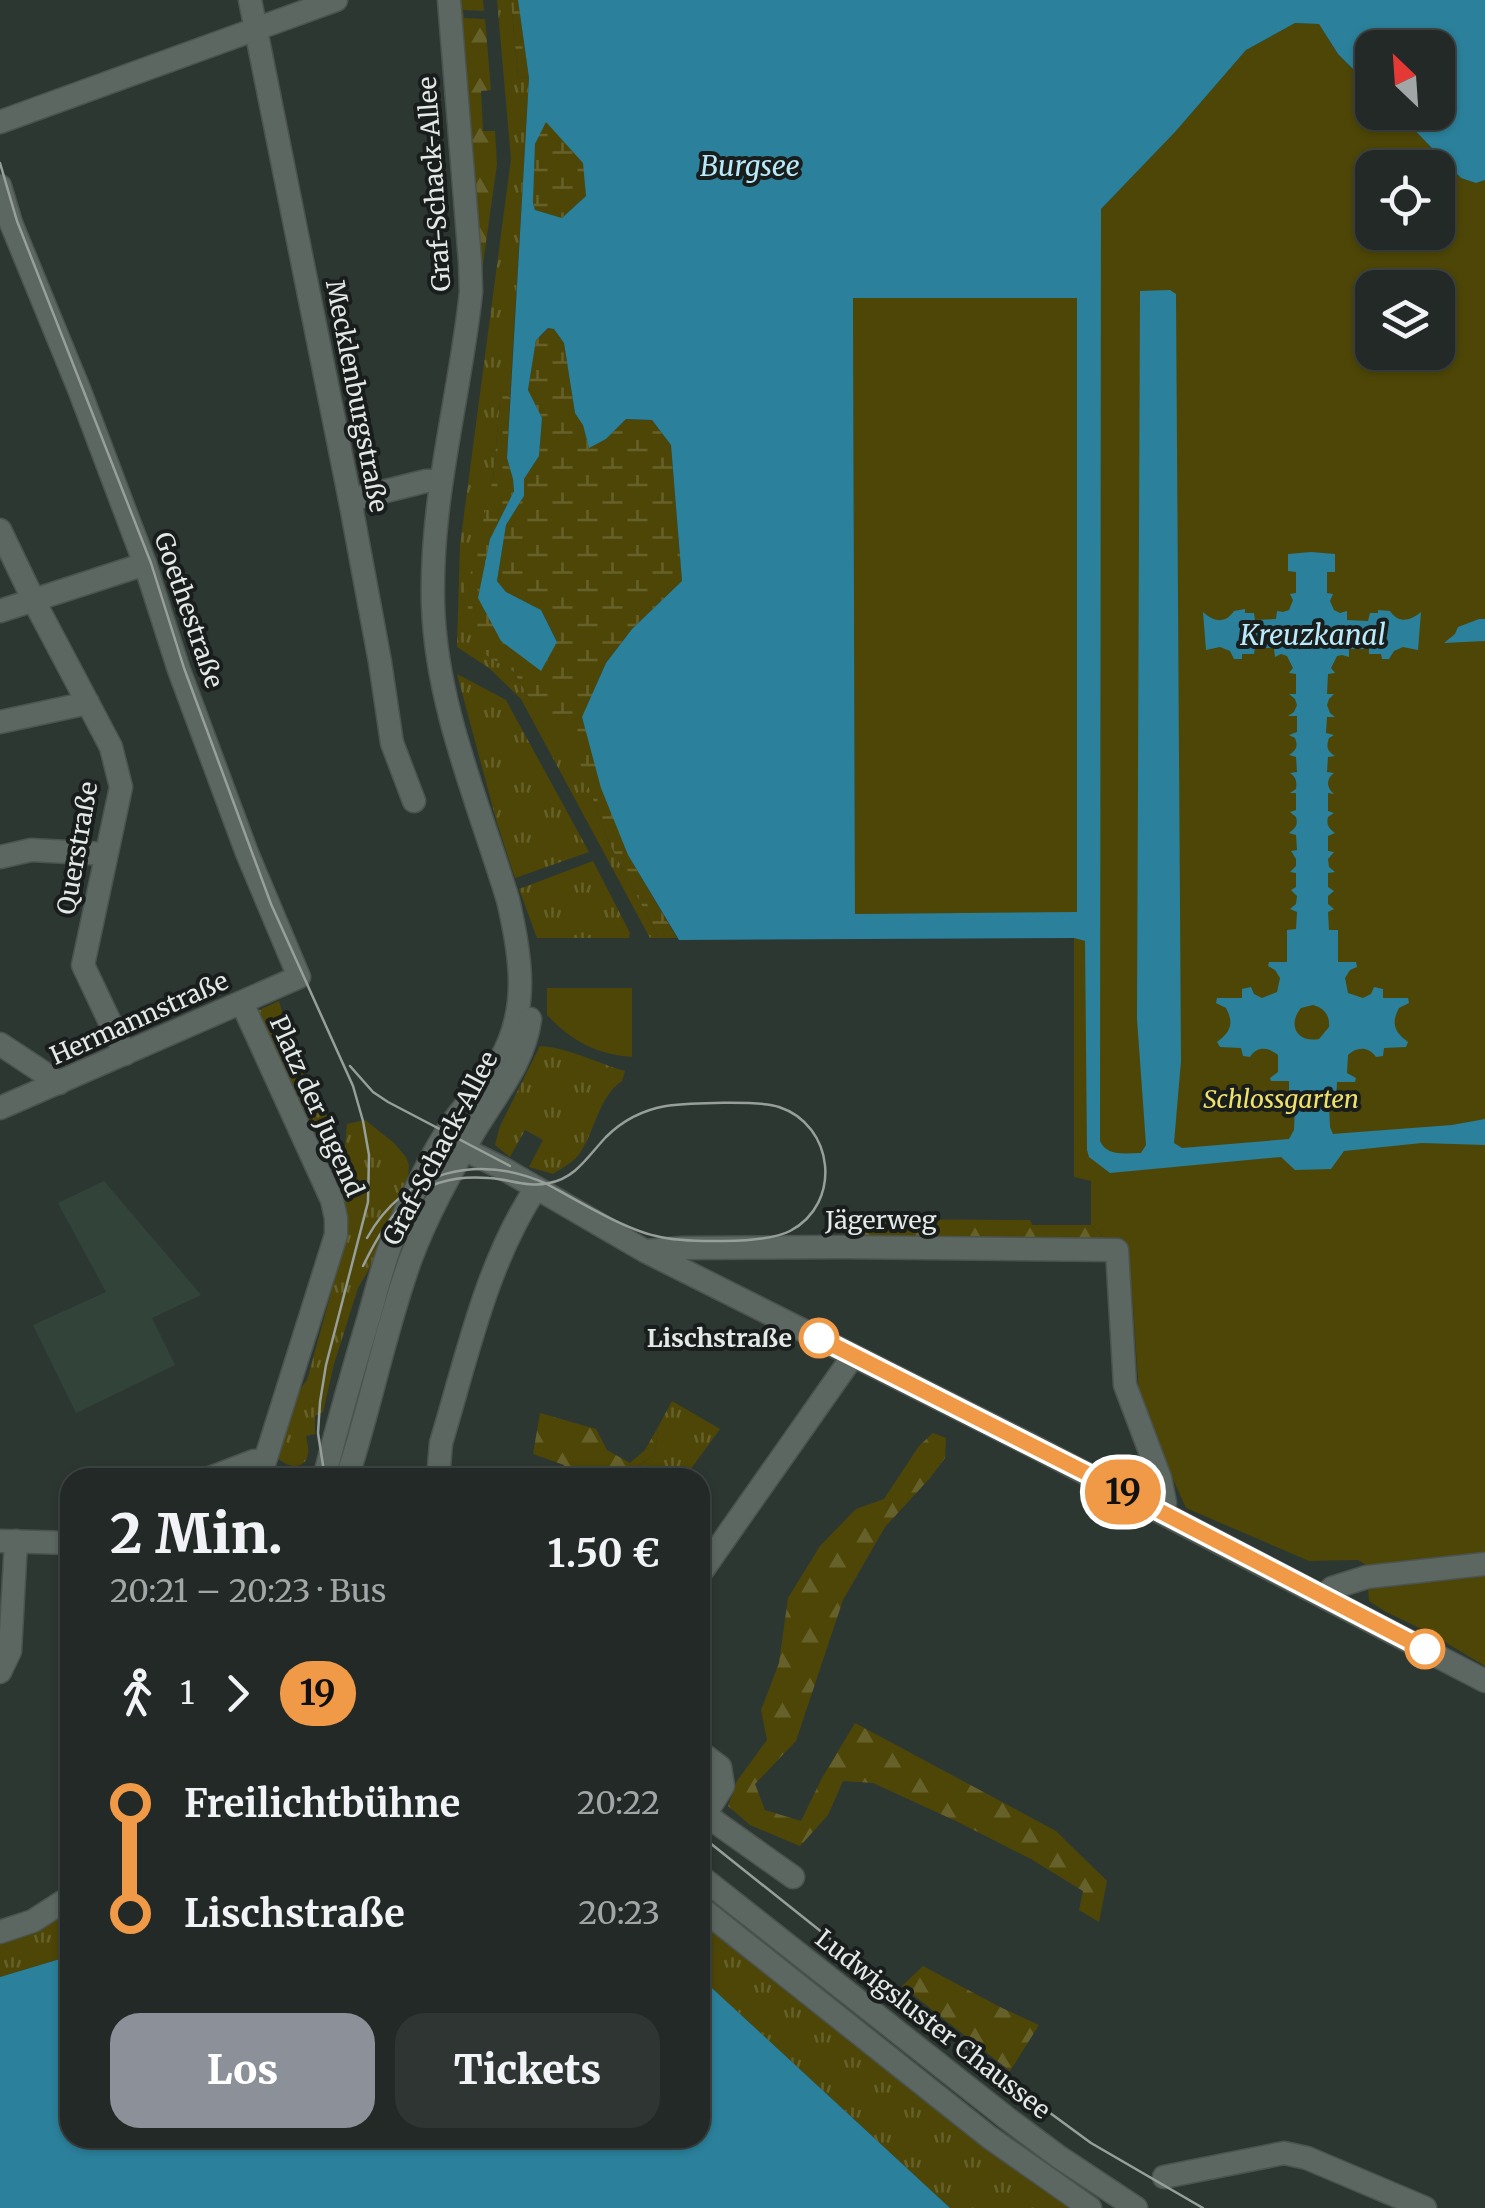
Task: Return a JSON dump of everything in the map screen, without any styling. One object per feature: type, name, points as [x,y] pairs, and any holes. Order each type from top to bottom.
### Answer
[{"type":"street","name":"Mecklenburgstraße","points":[[250,0],[350,500],[392,743],[414,801]]},
{"type":"street","points":[[0,122],[336,0]]},
{"type":"street","name":"Graf-Schack-Allee","points":[[350,1468],[411,1257],[464,1150],[514,1068],[528,1028],[532,982],[529,961],[462,754],[440,668],[433,606],[440,481],[470,292],[449,0]]},
{"type":"street","name":"Goethestraße","points":[[0,186],[145,564],[179,670],[242,840],[299,977]]},
{"type":"street","name":"Goethestraße","points":[[0,218],[27,262]]},
{"type":"street","points":[[350,500],[440,481]]},
{"type":"street","name":"Querstraße","points":[[0,530],[111,747],[121,787],[83,966],[125,1054]]},
{"type":"street","points":[[0,611],[145,564]]},
{"type":"street","points":[[0,722],[88,703]]},
{"type":"street","points":[[0,857],[31,850],[106,854]]},
{"type":"street","name":"Graf-Schack-Allee","points":[[326,1468],[389,1249],[443,1139],[500,1060],[512,1033],[520,1006],[520,959],[508,900]]},
{"type":"street","name":"Hermannstraße","points":[[0,1108],[299,977]]},
{"type":"street","name":"Platz der Jugend","points":[[238,1468],[264,1461],[336,1235],[332,1200],[242,1003]]},
{"type":"street","points":[[0,1044],[58,1083]]},
{"type":"street","points":[[443,1139],[645,1251],[1162,1512],[1485,1681]]},
{"type":"street","points":[[439,1468],[442,1443],[482,1304],[524,1206],[536,1188]]},
{"type":"street","name":"Jägerweg","points":[[645,1251],[842,1247],[1117,1250],[1125,1384],[1160,1478],[1165,1504],[1162,1512]]},
{"type":"street","points":[[710,1560],[853,1356]]},
{"type":"street","name":"Graf-Schack-Allee","points":[[318,1468],[338,1421]]},
{"type":"street","points":[[0,1672],[10,1651],[8,1541],[60,1543]]},
{"type":"street","points":[[1324,1597],[1332,1588],[1366,1577],[1485,1564]]},
{"type":"street","points":[[710,1760],[720,1767],[723,1786],[710,1804]]},
{"type":"street","points":[[710,1818],[793,1877]]},
{"type":"street","name":"Ludwigsluster Chaussee","points":[[710,1884],[1033,2138],[1136,2208]]},
{"type":"street","points":[[0,1932],[33,1921],[60,1903]]},
{"type":"street","name":"Ludwigsluster Chaussee","points":[[710,1915],[988,2136],[1090,2208]]},
{"type":"street","points":[[1164,2177],[1284,2154],[1308,2158],[1425,2208]]},
{"type":"shaded area","points":[[104,1181],[201,1295],[152,1318],[175,1365],[76,1413],[33,1325],[106,1292],[58,1203]]},
{"type":"green space","points":[[460,0],[483,0],[484,11],[463,10],[464,18],[485,19],[491,90],[481,91],[483,131],[495,131],[497,164],[481,278]]},
{"type":"green space","points":[[497,0],[511,0],[518,77],[529,78],[510,398],[501,390],[484,654],[514,672],[531,701],[565,721],[609,843],[659,938],[650,938],[521,699],[489,668],[457,647],[460,545],[511,159]]},
{"type":"green space","points":[[511,0],[518,0],[529,78],[518,77]]},
{"type":"green space","name":"Schlossgarten","points":[[1295,23],[1319,24],[1338,54],[1355,71],[1355,130],[1414,130],[1434,150],[1355,150],[1355,250],[1455,250],[1455,172],[1476,183],[1485,180],[1485,1666],[1369,1601],[1366,1565],[1358,1560],[1309,1561],[1186,1508],[1140,1407],[1129,1252],[1117,1250],[1091,1225],[1091,1181],[1074,1177],[1074,938],[1099,941],[1101,209],[1246,50]]},
{"type":"green space","points":[[546,121],[584,163],[586,196],[562,218],[535,210],[533,203],[535,144]]},
{"type":"green space","points":[[1077,297],[1077,913],[855,914],[853,298]]},
{"type":"green space","points":[[549,328],[564,343],[575,413],[583,424],[589,447],[606,439],[626,419],[652,420],[671,445],[682,581],[632,629],[606,663],[582,718],[628,855],[677,938],[659,938],[609,843],[565,722],[550,725],[514,672],[484,654],[471,631],[466,593],[493,479],[501,389],[510,398],[507,458],[514,491],[490,539],[478,597],[541,670],[557,641],[541,610],[506,592],[497,581],[506,525],[524,496],[524,479],[539,456],[542,418],[528,391],[536,340]]},
{"type":"green space","points":[[457,674],[506,700],[589,852],[515,878]]},
{"type":"green space","points":[[593,861],[630,933],[629,938],[537,938],[519,889]]},
{"type":"green space","points":[[547,988],[632,988],[632,1057],[595,1049],[566,1032],[547,1015]]},
{"type":"green space","points":[[279,1001],[306,1081],[335,1121],[313,1133],[257,1011]]},
{"type":"green space","points":[[540,1046],[625,1071],[622,1081],[608,1095],[580,1153],[553,1174],[529,1167],[543,1140],[525,1130],[510,1157],[495,1145],[500,1126]]},
{"type":"green space","points":[[365,1120],[406,1157],[408,1177],[376,1257],[358,1288],[323,1412],[315,1416],[315,1434],[306,1436],[306,1459],[299,1465],[290,1465],[277,1457],[292,1400],[307,1380],[339,1264],[347,1124]]},
{"type":"green space","points":[[853,1219],[1030,1220],[1032,1225],[1091,1225],[1117,1250],[854,1247]]},
{"type":"green space","points":[[672,1401],[720,1429],[692,1468],[636,1468],[655,1454],[658,1427]]},
{"type":"green space","points":[[540,1413],[596,1429],[607,1450],[630,1463],[645,1450],[658,1427],[655,1454],[635,1468],[563,1468],[564,1465],[533,1454]]},
{"type":"green space","points":[[933,1433],[946,1438],[945,1458],[885,1527],[843,1600],[796,1741],[755,1784],[765,1810],[801,1821],[855,1723],[1056,1831],[1107,1881],[1099,1922],[1079,1910],[1083,1891],[1031,1859],[873,1783],[843,1781],[828,1815],[800,1846],[750,1825],[728,1806],[737,1781],[767,1740],[761,1710],[779,1663],[788,1598],[820,1546],[856,1509],[884,1499],[919,1446]]},
{"type":"green space","points":[[60,1902],[60,1959],[0,1977],[0,1932]]},
{"type":"green space","points":[[710,1915],[1090,2208],[950,2208],[710,1986]]},
{"type":"green space","points":[[923,1966],[1039,2025],[1010,2071],[902,1986]]},
{"type":"water","name":"Burgsee","points":[[518,0],[1485,0],[1485,180],[1476,183],[1461,178],[1455,172],[1455,150],[1434,150],[1414,130],[1455,130],[1455,30],[1355,30],[1355,71],[1338,54],[1319,24],[1295,23],[1246,50],[1101,209],[1100,1141],[1107,1150],[1117,1153],[1141,1153],[1146,1145],[1137,1019],[1140,291],[1170,290],[1176,294],[1181,1061],[1174,1143],[1182,1148],[1289,1139],[1294,1130],[1295,1105],[1289,1104],[1289,1081],[1270,1078],[1278,1072],[1278,1055],[1263,1049],[1250,1057],[1243,1056],[1241,1048],[1220,1047],[1217,1042],[1228,1031],[1230,1018],[1226,1008],[1216,1003],[1217,998],[1242,998],[1242,989],[1251,987],[1262,998],[1277,992],[1280,978],[1268,966],[1269,962],[1287,962],[1287,930],[1296,929],[1297,912],[1290,909],[1296,904],[1297,896],[1291,890],[1296,887],[1296,873],[1290,872],[1296,866],[1291,851],[1297,850],[1296,835],[1289,833],[1297,822],[1290,812],[1296,810],[1296,793],[1290,793],[1296,784],[1290,773],[1297,772],[1296,757],[1289,755],[1296,743],[1289,735],[1297,732],[1297,716],[1288,716],[1297,705],[1289,694],[1296,694],[1296,674],[1289,673],[1293,668],[1287,656],[1275,657],[1274,648],[1255,648],[1254,654],[1242,654],[1242,659],[1234,659],[1230,651],[1220,647],[1206,650],[1203,612],[1219,620],[1245,609],[1245,613],[1254,613],[1255,620],[1276,619],[1277,611],[1289,610],[1293,600],[1290,594],[1296,593],[1296,572],[1288,571],[1288,554],[1311,552],[1335,554],[1335,572],[1327,572],[1327,593],[1333,594],[1330,601],[1334,610],[1347,611],[1347,620],[1368,621],[1370,613],[1378,610],[1390,611],[1405,620],[1421,612],[1418,650],[1403,647],[1389,659],[1382,659],[1381,654],[1369,654],[1369,649],[1349,649],[1349,657],[1337,656],[1331,668],[1335,673],[1328,674],[1327,694],[1334,694],[1327,705],[1335,717],[1327,717],[1326,733],[1334,735],[1327,746],[1335,756],[1328,757],[1327,772],[1334,773],[1328,783],[1334,794],[1328,793],[1328,811],[1334,813],[1327,822],[1335,833],[1328,836],[1328,851],[1334,852],[1328,859],[1329,867],[1335,872],[1328,873],[1328,887],[1334,891],[1328,896],[1328,904],[1334,909],[1328,912],[1329,930],[1338,930],[1338,962],[1356,962],[1357,967],[1345,978],[1348,993],[1363,998],[1374,987],[1383,989],[1383,998],[1408,998],[1409,1003],[1399,1008],[1395,1018],[1397,1031],[1408,1042],[1406,1047],[1384,1048],[1383,1056],[1376,1057],[1362,1049],[1348,1055],[1347,1073],[1356,1078],[1355,1082],[1337,1082],[1336,1104],[1329,1104],[1330,1127],[1333,1134],[1485,1119],[1485,1145],[1422,1143],[1344,1151],[1331,1169],[1295,1170],[1281,1157],[1110,1173],[1089,1157],[1087,1150],[1085,941],[679,940],[628,855],[601,788],[582,717],[606,663],[632,629],[682,581],[671,445],[652,420],[626,419],[606,439],[589,448],[575,413],[564,343],[554,329],[548,328],[536,340],[528,390],[542,418],[539,456],[524,479],[524,496],[506,525],[497,581],[506,592],[541,610],[557,642],[541,671],[501,641],[478,598],[490,539],[514,491],[507,458],[529,78]],"holes":[[[546,122],[583,163],[586,196],[562,218],[535,210],[535,144]],[[853,298],[1077,298],[1077,912],[855,914]],[[1313,1005],[1323,1010],[1329,1027],[1319,1039],[1311,1040],[1296,1031],[1295,1021],[1301,1008]]]},
{"type":"water","points":[[1485,619],[1485,641],[1444,643],[1458,627]]},
{"type":"water","points":[[60,1959],[60,2148],[710,2148],[710,1986],[950,2208],[0,2208],[0,1977]]},
{"type":"tram line","points":[[0,163],[17,221],[151,563],[184,668],[271,904],[353,1086],[363,1121],[369,1155],[368,1202],[326,1365],[318,1433],[323,1468]]},
{"type":"tram line","points":[[350,1066],[373,1092],[388,1102],[510,1166]]},
{"type":"tram line","points":[[363,1266],[397,1212],[426,1188],[465,1178],[534,1184],[541,1184],[549,1183],[558,1180],[581,1165],[619,1126],[657,1108],[723,1103],[779,1107],[797,1116],[811,1130],[825,1165],[818,1202],[807,1218],[790,1231],[762,1238],[704,1241],[656,1236],[615,1221],[547,1184],[521,1175],[495,1170],[445,1174],[422,1183],[401,1197],[367,1238]]},
{"type":"tram line","points":[[710,1843],[1031,2099],[1091,2143],[1203,2208]]},
{"type":"bus line","name":"19","points":[[819,1338],[1425,1649]]},
{"type":"place","name":"Lischstraße","points":[[819,1338]]},
{"type":"water label","name":"Kreuzkanal","points":[[1313,635]]}]
